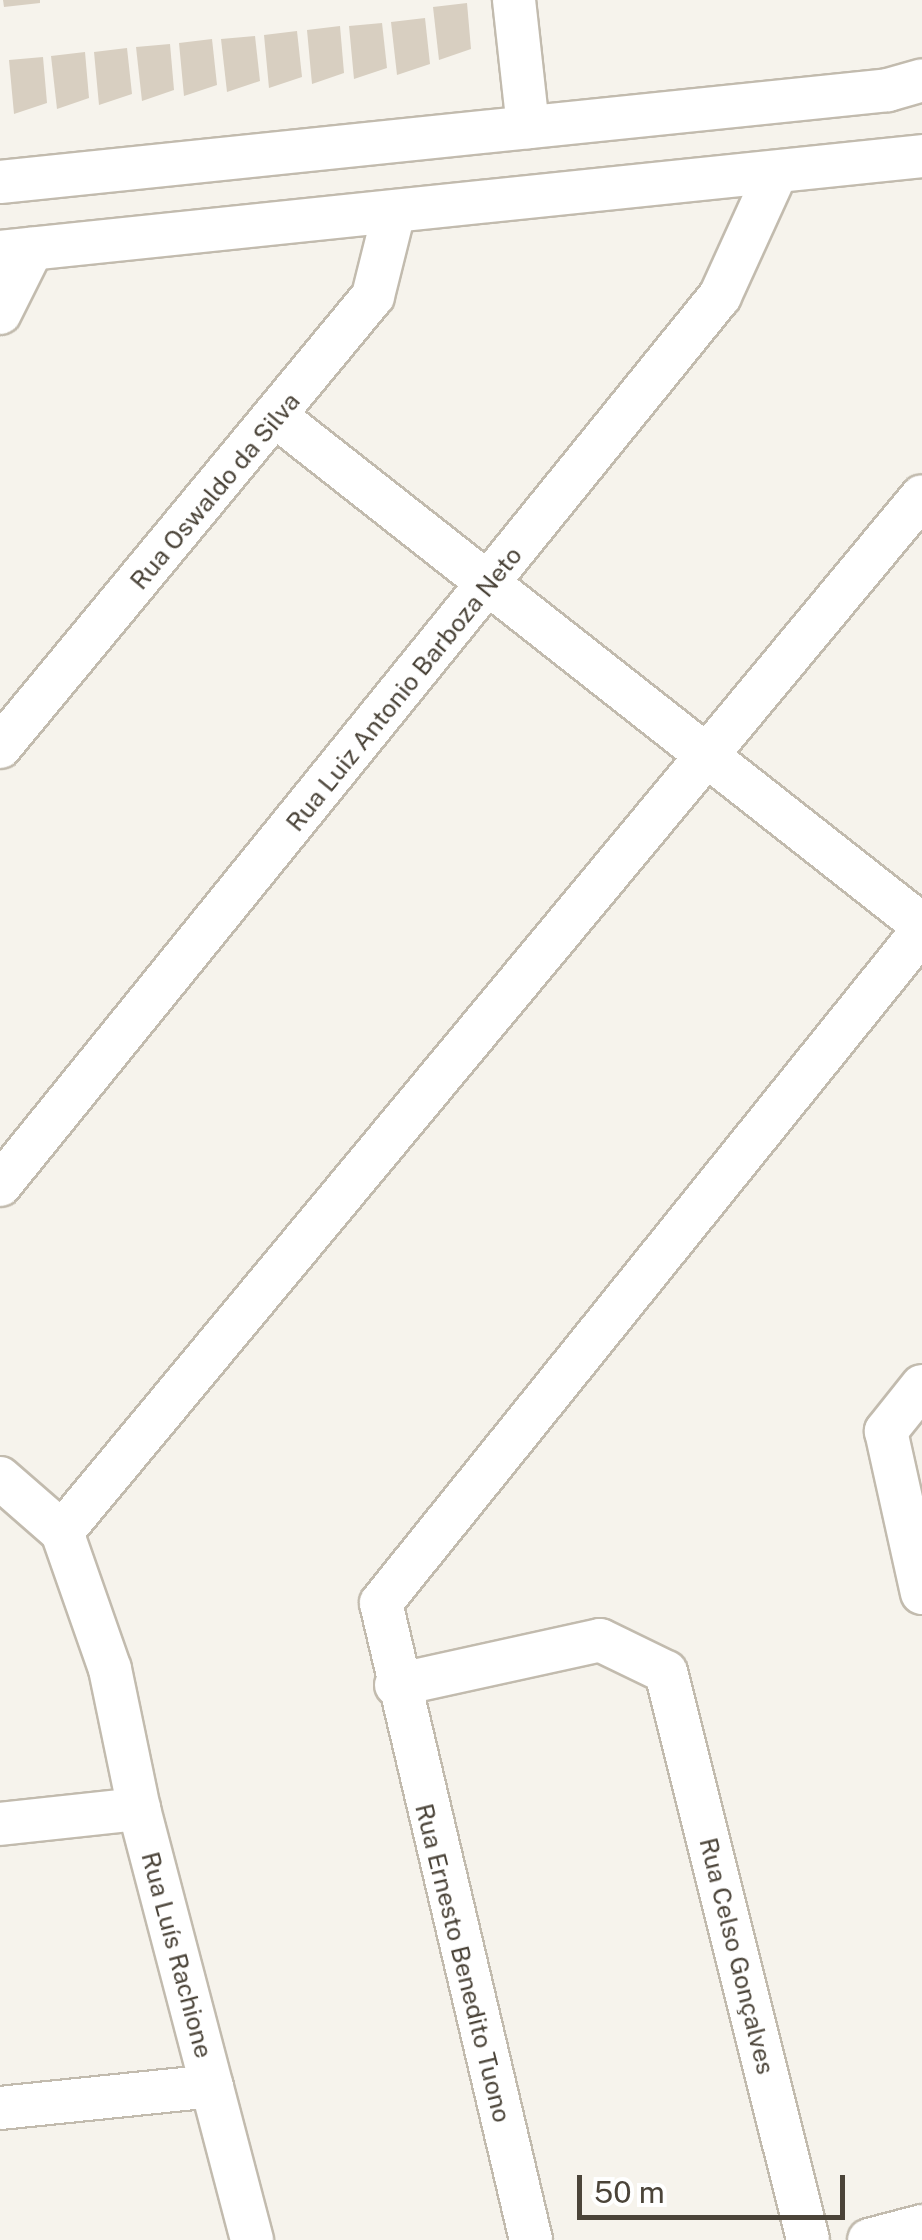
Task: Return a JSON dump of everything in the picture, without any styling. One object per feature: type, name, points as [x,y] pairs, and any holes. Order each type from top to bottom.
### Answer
[{"type":"street","points":[[514,0],[528,127]]},
{"type":"street","points":[[0,182],[888,90],[922,80]]},
{"type":"street","points":[[0,313],[16,250],[393,216],[922,156]]},
{"type":"street","name":"Rua Luiz Antonio Barboza Neto","points":[[0,1185],[720,296],[776,173]]},
{"type":"street","name":"Rua Oswaldo da Silva","points":[[0,747],[278,418],[373,296],[393,216]]},
{"type":"street","points":[[278,418],[488,586],[710,753],[922,928]]},
{"type":"street","points":[[0,1478],[62,1532],[922,496]]},
{"type":"street","name":"Rua Ernesto Benedito Tuono","points":[[530,2240],[396,1686],[381,1603],[922,928]]},
{"type":"street","points":[[922,1386],[886,1431],[922,1593]]},
{"type":"street","name":"Rua Luís Rachione","points":[[62,1532],[110,1668],[139,1810],[252,2240]]},
{"type":"street","name":"Rua Celso Gonçalves","points":[[396,1686],[600,1640],[666,1672],[808,2240]]},
{"type":"street","points":[[0,1824],[139,1810]]},
{"type":"street","points":[[0,2108],[212,2086]]},
{"type":"street","points":[[868,2240],[922,2226]]},
{"type":"building","points":[[3,0],[40,0],[40,3],[4,7]]},
{"type":"building","points":[[467,3],[471,49],[439,60],[433,7]]},
{"type":"building","points":[[425,18],[430,64],[397,75],[391,22]]},
{"type":"building","points":[[382,23],[387,68],[354,79],[349,26]]},
{"type":"building","points":[[340,26],[344,73],[312,84],[307,30]]},
{"type":"building","points":[[297,31],[302,77],[269,88],[264,35]]},
{"type":"building","points":[[255,36],[260,81],[227,92],[221,39]]},
{"type":"building","points":[[212,39],[217,85],[184,96],[179,43]]},
{"type":"building","points":[[170,44],[174,90],[142,101],[136,47]]},
{"type":"building","points":[[127,48],[132,94],[99,105],[94,52]]},
{"type":"building","points":[[85,52],[89,98],[57,109],[51,56]]},
{"type":"building","points":[[43,57],[47,103],[14,114],[9,60]]}]
